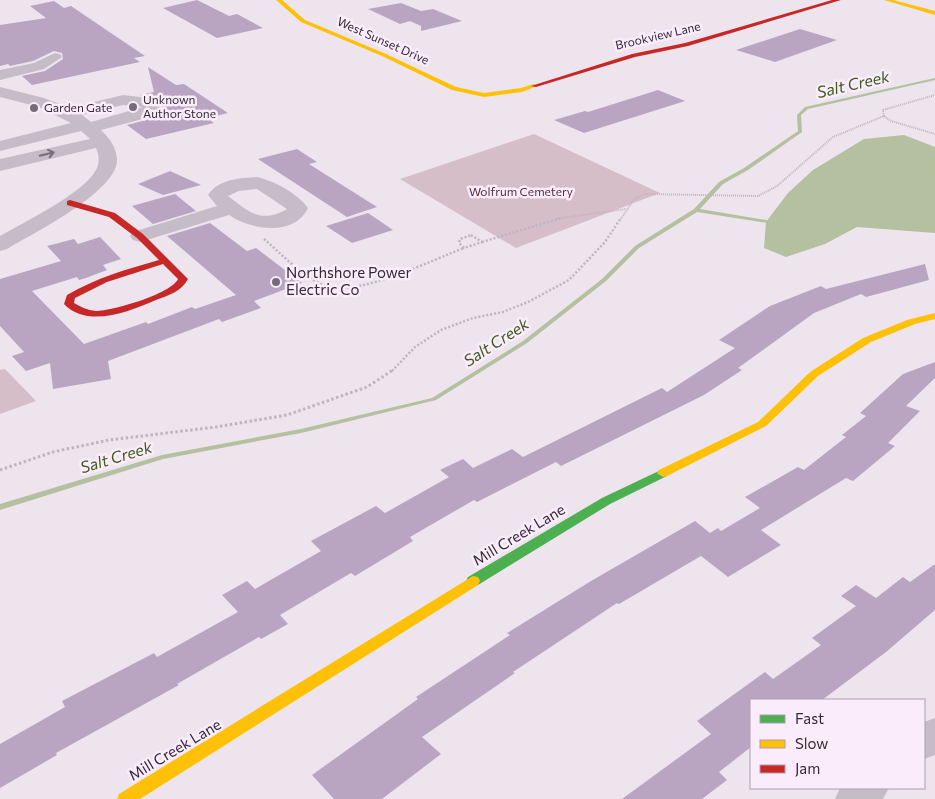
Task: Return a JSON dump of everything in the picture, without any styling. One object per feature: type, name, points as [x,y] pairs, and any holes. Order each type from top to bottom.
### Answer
[{"type":"street","name":"West Sunset Drive","points":[[278,0],[303,21],[384,55],[454,89],[484,95]]},
{"type":"street","name":"Brookview Lane","points":[[484,95],[522,90],[634,55],[686,45],[838,0]]},
{"type":"street","points":[[887,0],[935,13]]},
{"type":"street","points":[[0,75],[39,66],[55,57]]},
{"type":"street","points":[[0,92],[38,101],[70,114],[102,141],[108,153],[109,162],[104,172],[94,184],[70,203],[0,245]]},
{"type":"street","points":[[0,146],[148,112],[154,105],[138,100],[123,100],[70,114]]},
{"type":"street","points":[[0,165],[102,141]]},
{"type":"street","points":[[258,183],[268,186],[298,208],[296,212],[283,220],[256,223],[248,220],[220,199],[218,195],[238,184],[258,183]]},
{"type":"street","points":[[70,203],[112,215],[140,236],[165,261],[183,279],[180,285],[170,291],[108,314],[76,311],[69,304],[70,297],[92,284],[165,261]]},
{"type":"street","points":[[140,236],[231,208]]},
{"type":"street","name":"Mill Creek Lane","points":[[125,799],[206,750],[512,556],[606,501],[762,424],[814,374],[867,340],[911,322],[935,316]]},
{"type":"street","points":[[925,742],[935,734]]},
{"type":"street","points":[[856,799],[868,789]]},
{"type":"path","points":[[935,95],[883,110],[884,116],[890,121],[935,134]]},
{"type":"path","points":[[0,470],[52,452],[109,440],[216,427],[287,414],[368,387],[392,371],[416,347],[441,330],[473,318],[503,312],[528,302],[569,280],[605,242],[634,199],[645,194],[758,196],[771,192],[829,139],[884,116]]},
{"type":"path","points":[[248,220],[255,232],[320,283],[337,289],[368,283],[464,248],[558,218],[627,209]]},
{"type":"path","points":[[464,248],[459,243],[460,239],[471,235],[482,242]]},
{"type":"green space","name":"Wolfrum Cemetery","points":[[534,134],[660,193],[516,248],[400,179]]},
{"type":"green space","points":[[5,369],[36,401],[0,414],[0,370]]},
{"type":"shaded area","points":[[904,135],[935,147],[935,233],[857,227],[825,244],[786,257],[764,248],[766,222],[788,193],[813,170],[864,139]]},
{"type":"building","points":[[197,0],[229,16],[237,14],[263,28],[217,38],[163,8]]},
{"type":"building","points":[[54,1],[64,8],[71,6],[145,56],[134,58],[140,62],[32,85],[22,76],[45,71],[63,59],[62,53],[54,51],[33,61],[0,66],[0,25],[46,18],[30,6]]},
{"type":"building","points":[[401,3],[421,11],[433,9],[462,21],[421,31],[421,26],[410,21],[400,24],[368,9]]},
{"type":"building","points":[[800,29],[837,40],[775,62],[736,50]]},
{"type":"building","points":[[148,67],[176,85],[184,84],[228,113],[207,118],[214,123],[146,139],[127,125],[154,118],[163,106],[160,100],[140,95],[154,92]]},
{"type":"building","points":[[658,90],[685,101],[584,133],[554,120],[585,111],[588,112]]},
{"type":"building","points":[[297,149],[317,162],[309,164],[377,207],[347,217],[258,159]]},
{"type":"building","points":[[170,171],[201,185],[163,195],[138,184]]},
{"type":"building","points":[[175,194],[196,211],[153,224],[132,206]]},
{"type":"building","points":[[368,213],[393,230],[352,243],[326,226]]},
{"type":"building","points":[[210,223],[247,251],[256,248],[302,283],[254,301],[261,308],[222,322],[219,319],[108,361],[111,379],[53,389],[50,363],[26,371],[12,356],[24,352],[0,326],[0,279],[61,261],[47,246],[74,239],[78,244],[100,237],[121,259],[103,265],[107,270],[86,278],[79,280],[77,277],[32,291],[84,344],[146,322],[148,324],[192,307],[195,309],[236,295],[167,236]]},
{"type":"building","points":[[925,264],[929,280],[866,297],[861,294],[814,313],[738,368],[742,370],[704,395],[561,466],[556,462],[477,502],[474,500],[410,537],[413,541],[355,576],[351,573],[280,615],[288,624],[261,639],[259,637],[177,684],[179,685],[56,753],[57,755],[0,788],[0,744],[65,707],[62,701],[154,653],[157,657],[238,612],[222,595],[247,581],[255,589],[321,551],[311,541],[376,506],[385,513],[449,477],[440,470],[463,459],[473,468],[512,449],[523,457],[662,388],[667,392],[735,348],[719,340],[770,306],[821,286],[826,289]]},
{"type":"building","points":[[935,362],[935,378],[906,406],[920,411],[888,443],[895,446],[853,481],[846,478],[761,530],[781,545],[728,577],[701,556],[619,604],[617,603],[513,672],[515,673],[422,737],[441,754],[382,799],[334,799],[312,775],[418,699],[416,697],[510,635],[507,633],[591,581],[695,521],[710,533],[718,528],[721,531],[760,508],[745,497],[798,467],[804,470],[846,437],[842,435],[866,416],[860,413],[903,374]]},
{"type":"building","points":[[935,564],[935,610],[886,652],[823,699],[750,699],[750,748],[719,772],[727,780],[702,799],[622,799],[711,734],[697,721],[765,672],[773,679],[821,645],[812,638],[856,606],[841,596],[856,585],[876,598],[903,577],[910,582]]},
{"type":"waterway","name":"Salt Creek","points":[[696,210],[721,183],[746,169],[800,131],[799,115],[807,108],[935,79]]},
{"type":"waterway","name":"Salt Creek","points":[[0,507],[162,457],[301,431],[434,399],[525,342],[604,280],[637,247],[696,210]]},
{"type":"waterway","points":[[696,210],[766,222]]},
{"type":"traffic: fast","points":[[473,581],[606,501],[663,473]]},
{"type":"traffic: slow","points":[[279,0],[303,21],[384,55],[454,89],[484,95],[522,90],[534,86]]},
{"type":"traffic: slow","points":[[887,0],[935,13]]},
{"type":"traffic: slow","points":[[663,473],[762,424],[814,374],[867,340],[911,322],[935,316]]},
{"type":"traffic: slow","points":[[125,799],[473,581]]},
{"type":"traffic: jam","points":[[534,86],[634,55],[686,45],[838,0]]},
{"type":"traffic: jam","points":[[70,203],[112,215],[140,236],[165,261],[92,285],[70,297],[69,304],[81,311],[93,314],[106,313],[120,311],[171,291],[180,285],[183,279],[165,261]]},
{"type":"place","name":"Unknown Author Stone","points":[[133,107]]},
{"type":"place","name":"Garden Gate","points":[[34,108]]},
{"type":"place","name":"Northshore Power Electric Co","points":[[276,282]]}]
